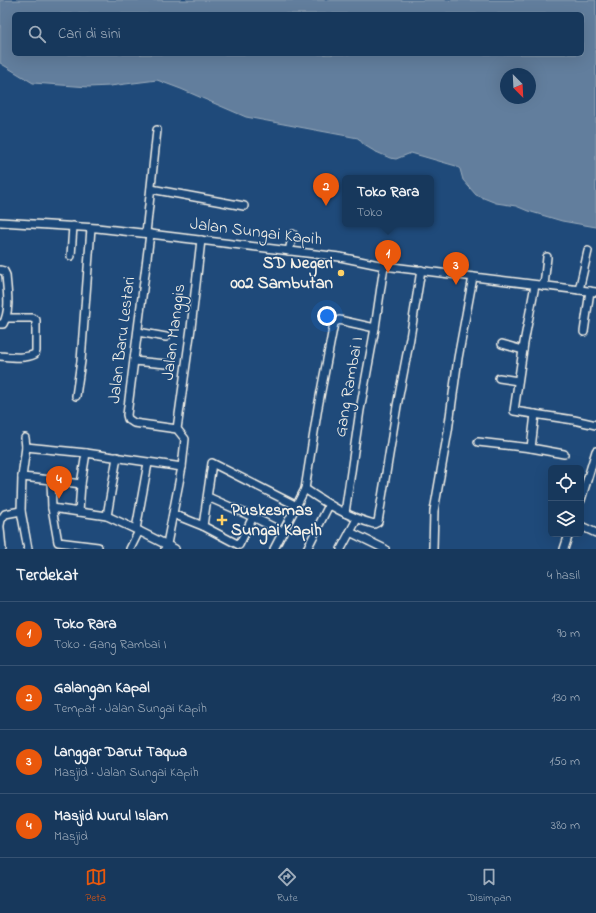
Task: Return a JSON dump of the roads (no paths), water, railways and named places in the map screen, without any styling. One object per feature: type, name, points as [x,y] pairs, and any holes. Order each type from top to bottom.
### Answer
[{"type":"street","name":"Jalan Baru Lestari","points":[[157,130],[138,332],[127,415],[128,419],[134,423],[177,429]]},
{"type":"street","points":[[151,190],[244,206]]},
{"type":"street","name":"Jalan Sungai Kapih","points":[[0,222],[73,226],[201,240],[340,258],[384,266],[593,292]]},
{"type":"street","points":[[71,256],[73,226]]},
{"type":"street","points":[[76,396],[81,357],[91,228]]},
{"type":"street","points":[[289,251],[292,234]]},
{"type":"street","name":"Jalan Manggis","points":[[177,429],[201,240]]},
{"type":"street","points":[[580,290],[588,251]]},
{"type":"street","points":[[544,286],[547,257]]},
{"type":"street","name":"Gang Rambai I","points":[[345,513],[360,410],[375,328],[384,266]]},
{"type":"street","points":[[0,270],[4,271],[6,275],[8,307],[7,318],[3,324],[0,324]]},
{"type":"street","points":[[305,489],[329,505],[357,520],[374,524],[378,522],[421,270]]},
{"type":"street","points":[[433,549],[434,511],[473,277]]},
{"type":"street","points":[[535,285],[514,411],[574,420],[596,425]]},
{"type":"street","points":[[584,332],[593,292]]},
{"type":"street","points":[[0,356],[18,357],[31,356],[35,354],[36,320],[32,318],[7,318]]},
{"type":"street","points":[[274,549],[305,489],[318,407],[334,323],[339,320],[375,328]]},
{"type":"street","points":[[138,332],[166,337]]},
{"type":"street","points":[[502,344],[523,350]]},
{"type":"street","points":[[134,361],[166,364]]},
{"type":"street","points":[[499,378],[518,381]]},
{"type":"street","points":[[531,448],[536,414]]},
{"type":"street","points":[[166,547],[182,467],[185,439],[177,429]]},
{"type":"street","points":[[25,438],[26,447],[22,476],[21,511],[28,549]]},
{"type":"street","points":[[478,442],[531,448],[564,454]]},
{"type":"street","points":[[26,447],[86,453],[182,467]]},
{"type":"street","points":[[584,490],[596,451]]},
{"type":"street","points":[[79,512],[81,484],[86,453]]},
{"type":"street","points":[[107,516],[117,458]]},
{"type":"street","points":[[130,549],[137,530],[148,463]]},
{"type":"street","points":[[203,526],[212,463],[296,506]]},
{"type":"street","points":[[22,476],[81,484]]},
{"type":"street","points":[[51,480],[52,508],[58,542],[99,548]]},
{"type":"street","points":[[208,496],[283,532]]},
{"type":"street","points":[[307,549],[329,505]]},
{"type":"street","points":[[52,508],[107,516],[137,530],[166,547],[175,549]]},
{"type":"street","points":[[2,549],[0,527],[1,520],[5,514],[21,511]]},
{"type":"street","points":[[173,514],[203,526],[239,547],[253,517]]},
{"type":"street","points":[[341,549],[357,520]]},
{"type":"street","points":[[584,527],[596,533]]},
{"type":"street","points":[[350,532],[385,549]]},
{"type":"street","points":[[564,549],[568,537]]},
{"type":"water","points":[[0,0],[596,0],[596,227],[562,221],[516,206],[496,203],[476,195],[463,180],[460,169],[456,166],[411,153],[396,159],[390,158],[364,145],[358,138],[246,117],[157,80],[89,87],[33,83],[0,63]]},
{"type":"place","name":"Galangan Kapal","points":[[326,206]]},
{"type":"place","name":"SD Negeri 002 Sambutan","points":[[341,273]]},
{"type":"place","name":"Toko Rara","points":[[388,273]]},
{"type":"place","name":"Langgar Darut Taqwa","points":[[456,285]]},
{"type":"place","name":"Masjid Nurul Islam","points":[[59,499]]},
{"type":"place","name":"Puskesmas Sungai Kapih","points":[[222,520]]}]
